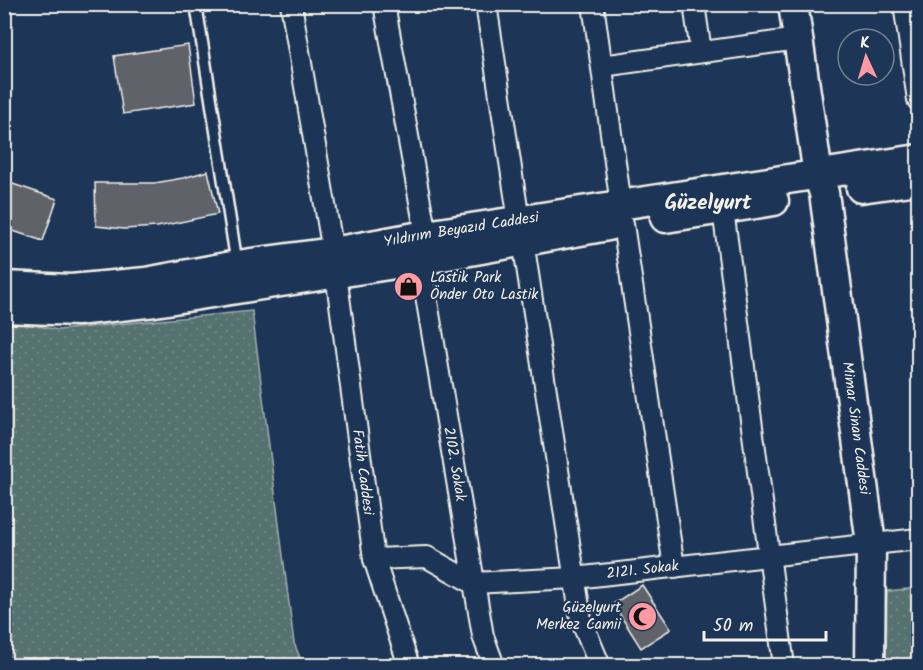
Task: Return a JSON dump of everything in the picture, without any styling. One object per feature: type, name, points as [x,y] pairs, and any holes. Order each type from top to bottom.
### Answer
[{"type":"main road","name":"Mimar Sinan Caddesi","points":[[793,4],[872,544],[870,666]]},
{"type":"main road","name":"Yıldırım Beyazıd Caddesi","points":[[622,214],[723,210],[918,159]]},
{"type":"main road","name":"Yıldırım Beyazıd Caddesi","points":[[4,308],[76,311],[155,302],[335,263],[622,214],[821,184],[918,180]]},
{"type":"main road","name":"Yıldırım Beyazıd Caddesi","points":[[4,286],[71,289],[146,282],[237,265],[335,263]]},
{"type":"street","name":"Fatih Caddesi","points":[[291,4],[335,263],[374,559],[409,666]]},
{"type":"street","name":"2102. Sokak","points":[[384,4],[474,583],[483,636],[494,666]]},
{"type":"street","points":[[486,4],[582,620],[600,666]]},
{"type":"street","points":[[593,4],[674,567]]},
{"type":"street","points":[[694,4],[701,52]]},
{"type":"street","points":[[904,4],[918,100]]},
{"type":"street","points":[[602,66],[798,39]]},
{"type":"street","points":[[723,210],[784,666]]},
{"type":"street","name":"2121. Sokak","points":[[474,583],[575,578],[918,539]]},
{"type":"street","points":[[374,559],[427,557],[474,583]]},
{"type":"lane","points":[[196,4],[237,265]]},
{"type":"green space","points":[[252,311],[294,643],[303,665],[5,665],[4,319],[58,330]]},
{"type":"green space","points":[[918,588],[918,665],[886,665],[887,591]]},
{"type":"building","points":[[188,45],[196,103],[123,114],[114,56]]},
{"type":"building","points":[[208,171],[218,214],[157,227],[124,229],[96,226],[95,183],[155,183]]},
{"type":"building","points":[[4,181],[57,199],[43,241],[4,228]]},
{"type":"building","name":"Güzelyurt Merkez Camii","points":[[642,585],[671,629],[641,648],[613,604]]},
{"type":"place","name":"Lastik Park Önder Oto Lastik","points":[[409,287]]},
{"type":"place","name":"Güzelyurt Merkez Camii","points":[[642,617]]},
{"type":"district","name":"Güzelyurt","points":[[708,203]]}]
